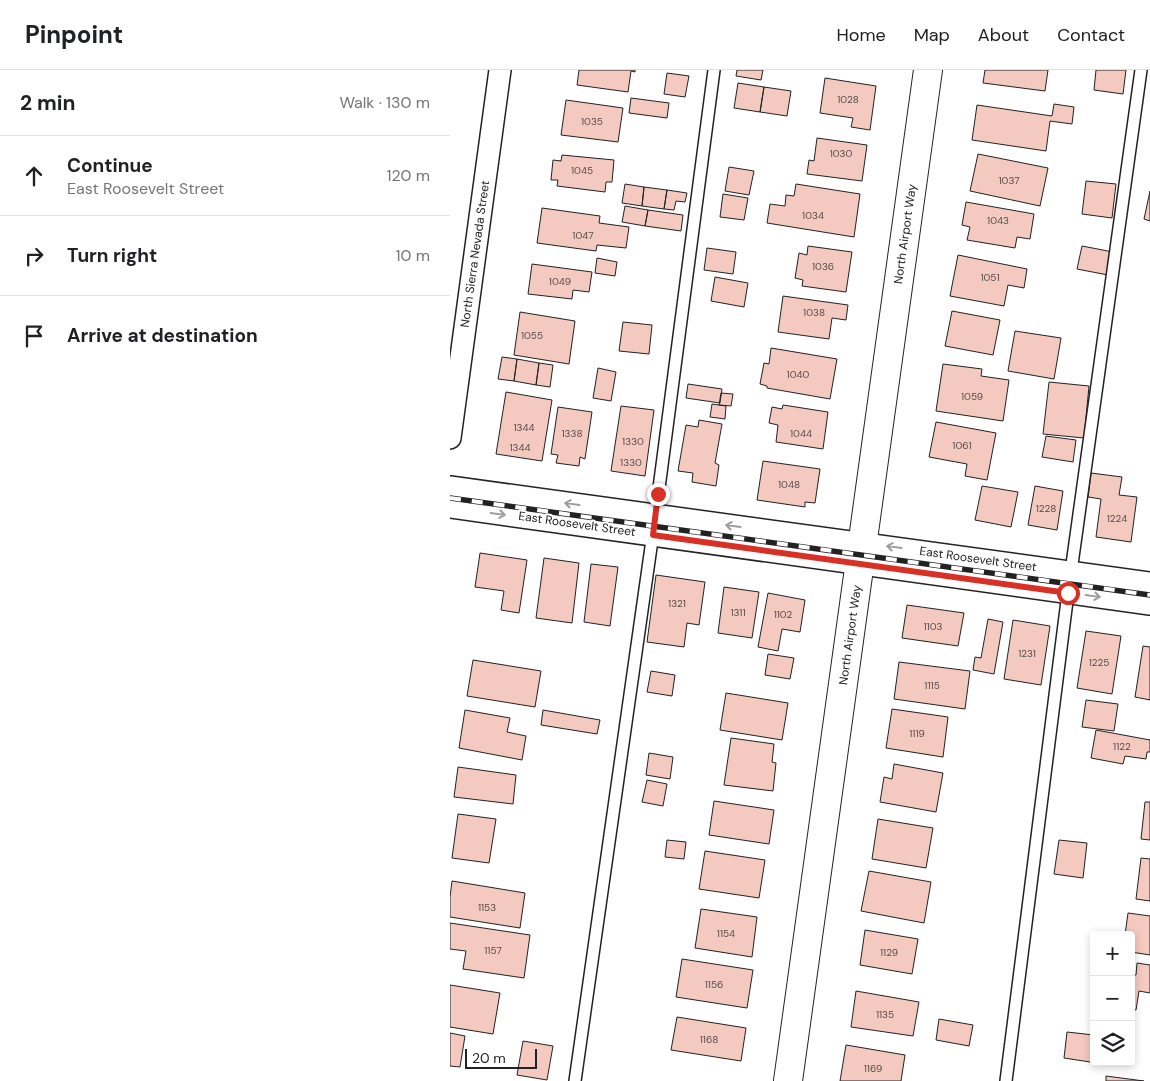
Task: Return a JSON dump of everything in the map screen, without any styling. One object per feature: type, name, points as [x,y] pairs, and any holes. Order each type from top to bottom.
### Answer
[{"type":"main road","name":"North Airport Way","points":[[788,1081],[928,70]]},
{"type":"street","name":"North Sierra Nevada Street","points":[[450,438],[500,70]]},
{"type":"street","name":"East Roosevelt Street","points":[[450,487],[654,525]]},
{"type":"street","name":"East Roosevelt Street","points":[[450,507],[654,525],[861,553],[1072,572],[1150,583]]},
{"type":"street","name":"East Roosevelt Street","points":[[861,553],[1068,593],[1150,604]]},
{"type":"lane","points":[[575,1081],[654,525],[714,70]]},
{"type":"lane","points":[[1006,1081],[1068,593],[1141,70]]},
{"type":"building","points":[[579,70],[635,70],[635,72],[631,71],[628,92],[577,85]]},
{"type":"building","points":[[737,70],[763,70],[761,80],[736,76]]},
{"type":"building","points":[[985,70],[1048,70],[1045,91],[983,83]]},
{"type":"building","points":[[1096,70],[1126,70],[1123,94],[1094,90]]},
{"type":"building","points":[[667,73],[689,76],[685,97],[664,94]]},
{"type":"building","points":[[825,78],[876,86],[870,130],[851,127],[853,118],[820,113]]},
{"type":"building","points":[[738,83],[764,87],[760,112],[734,108]]},
{"type":"building","points":[[764,87],[791,91],[787,116],[760,112]]},
{"type":"building","points":[[631,98],[669,103],[667,118],[629,113]]},
{"type":"building","points":[[566,100],[623,108],[618,142],[561,135]]},
{"type":"building","points":[[1054,104],[1074,107],[1072,124],[1050,121],[1046,151],[972,140],[977,105],[1052,116]]},
{"type":"building","points":[[817,138],[867,145],[862,181],[807,174],[809,160],[814,161]]},
{"type":"building","points":[[978,154],[1048,168],[1040,206],[970,191]]},
{"type":"building","points":[[562,155],[614,160],[612,182],[606,182],[605,192],[557,186],[558,180],[551,180],[553,160],[561,161]]},
{"type":"building","points":[[729,167],[754,171],[749,195],[725,191]]},
{"type":"building","points":[[1086,181],[1116,184],[1112,218],[1082,214]]},
{"type":"building","points":[[625,184],[644,187],[642,206],[622,203]]},
{"type":"building","points":[[796,184],[860,194],[854,237],[767,223],[770,204],[785,206],[786,195],[794,196]]},
{"type":"building","points":[[644,187],[667,190],[664,209],[642,206]]},
{"type":"building","points":[[667,190],[687,193],[685,202],[676,201],[674,210],[664,209]]},
{"type":"building","points":[[1150,191],[1150,221],[1144,219]]},
{"type":"building","points":[[723,194],[748,198],[744,220],[720,217]]},
{"type":"building","points":[[966,202],[1034,214],[1030,239],[1017,237],[1015,248],[967,240],[970,227],[962,225]]},
{"type":"building","points":[[625,206],[648,210],[645,226],[622,222]]},
{"type":"building","points":[[542,208],[600,216],[599,223],[629,227],[626,248],[597,245],[596,251],[537,243]]},
{"type":"building","points":[[648,210],[683,215],[681,231],[645,226]]},
{"type":"building","points":[[808,246],[852,252],[846,292],[802,286],[803,280],[795,278],[799,253],[807,255]]},
{"type":"building","points":[[1082,246],[1113,252],[1108,275],[1077,269]]},
{"type":"building","points":[[707,248],[736,252],[733,274],[704,270]]},
{"type":"building","points":[[958,255],[1027,269],[1024,288],[1008,285],[1004,306],[950,296]]},
{"type":"building","points":[[597,258],[617,262],[615,276],[595,273]]},
{"type":"building","points":[[532,264],[592,272],[589,292],[573,290],[572,299],[528,294]]},
{"type":"building","points":[[715,277],[748,283],[744,307],[711,301]]},
{"type":"building","points":[[783,296],[848,305],[846,320],[832,318],[829,339],[778,332]]},
{"type":"building","points":[[952,311],[1000,320],[993,355],[945,346]]},
{"type":"building","points":[[520,312],[575,321],[569,364],[514,355]]},
{"type":"building","points":[[623,322],[652,325],[649,354],[619,351]]},
{"type":"building","points":[[1015,331],[1061,338],[1054,379],[1008,371]]},
{"type":"building","points":[[771,348],[837,359],[830,399],[767,388],[767,386],[760,384],[764,363],[769,364]]},
{"type":"building","points":[[502,357],[517,359],[514,381],[498,379]]},
{"type":"building","points":[[517,359],[539,363],[536,385],[514,381]]},
{"type":"building","points":[[539,363],[553,365],[550,387],[536,385]]},
{"type":"building","points":[[943,364],[982,369],[981,376],[1009,380],[1003,421],[936,411]]},
{"type":"building","points":[[598,368],[616,372],[611,401],[593,398]]},
{"type":"building","points":[[1049,382],[1089,386],[1084,438],[1043,434]]},
{"type":"building","points":[[688,384],[722,389],[720,403],[686,398]]},
{"type":"building","points":[[506,392],[552,400],[542,461],[496,454]]},
{"type":"building","points":[[721,393],[733,394],[731,406],[719,405]]},
{"type":"building","points":[[712,404],[726,406],[725,419],[710,417]]},
{"type":"building","points":[[783,405],[828,412],[823,449],[776,442],[778,425],[769,423],[772,407],[782,409]]},
{"type":"building","points":[[621,406],[654,410],[645,476],[611,471]]},
{"type":"building","points":[[558,407],[592,412],[585,459],[580,457],[579,466],[556,463],[558,455],[551,454]]},
{"type":"building","points":[[699,420],[722,424],[715,463],[719,465],[716,486],[692,482],[693,473],[678,471],[686,425],[698,427]]},
{"type":"building","points":[[936,422],[996,433],[987,480],[965,476],[967,464],[929,457]]},
{"type":"building","points":[[1046,436],[1076,440],[1073,462],[1042,457]]},
{"type":"building","points":[[763,461],[820,469],[815,503],[805,502],[805,507],[757,500]]},
{"type":"building","points":[[1091,473],[1122,477],[1119,495],[1137,497],[1131,542],[1096,537],[1101,499],[1088,497]]},
{"type":"building","points":[[982,486],[1018,492],[1011,527],[975,520]]},
{"type":"building","points":[[1035,486],[1063,491],[1057,530],[1028,525]]},
{"type":"building","points":[[480,553],[527,560],[519,613],[501,610],[504,591],[475,587]]},
{"type":"building","points":[[544,558],[579,563],[572,623],[536,618]]},
{"type":"building","points":[[591,564],[618,567],[610,626],[584,622]]},
{"type":"building","points":[[656,575],[705,582],[699,625],[687,623],[684,647],[647,642]]},
{"type":"building","points":[[724,587],[759,592],[752,638],[718,633]]},
{"type":"building","points":[[768,593],[805,600],[800,632],[782,629],[778,651],[758,647]]},
{"type":"building","points":[[907,605],[964,613],[958,646],[902,638]]},
{"type":"building","points":[[988,619],[1003,622],[994,674],[973,670],[975,657],[981,658]]},
{"type":"building","points":[[1013,620],[1050,626],[1041,685],[1004,679]]},
{"type":"building","points":[[1086,631],[1121,636],[1112,694],[1077,688]]},
{"type":"building","points":[[1143,646],[1150,647],[1150,700],[1135,697]]},
{"type":"building","points":[[768,654],[794,658],[790,679],[765,675]]},
{"type":"building","points":[[473,660],[541,671],[535,707],[467,696]]},
{"type":"building","points":[[899,662],[970,671],[965,709],[894,699]]},
{"type":"building","points":[[651,671],[675,675],[672,696],[647,692]]},
{"type":"building","points":[[726,693],[788,703],[782,740],[720,730]]},
{"type":"building","points":[[1086,700],[1118,704],[1114,731],[1082,727]]},
{"type":"building","points":[[892,709],[948,717],[943,757],[886,748]]},
{"type":"building","points":[[465,710],[510,718],[507,732],[526,736],[522,760],[459,748]]},
{"type":"building","points":[[543,710],[600,720],[597,734],[541,725]]},
{"type":"building","points":[[1096,730],[1150,740],[1150,752],[1147,752],[1146,759],[1125,756],[1123,764],[1091,758]]},
{"type":"building","points":[[731,738],[774,744],[772,762],[776,763],[773,791],[724,785]]},
{"type":"building","points":[[649,753],[673,757],[670,779],[646,775]]},
{"type":"building","points":[[894,764],[943,773],[936,812],[880,802],[884,777],[892,779]]},
{"type":"building","points":[[458,767],[516,775],[513,804],[454,797]]},
{"type":"building","points":[[647,780],[667,784],[663,806],[642,802]]},
{"type":"building","points":[[714,801],[774,810],[769,844],[709,835]]},
{"type":"building","points":[[1145,802],[1150,802],[1150,840],[1141,839]]},
{"type":"building","points":[[458,814],[496,819],[489,863],[452,858]]},
{"type":"building","points":[[878,819],[933,828],[926,868],[872,859]]},
{"type":"building","points":[[667,840],[686,842],[684,859],[665,857]]},
{"type":"building","points":[[1059,840],[1087,843],[1083,878],[1054,874]]},
{"type":"building","points":[[705,851],[765,860],[759,898],[699,889]]},
{"type":"building","points":[[1141,858],[1150,859],[1150,901],[1136,899]]},
{"type":"building","points":[[869,871],[931,882],[924,923],[861,911]]},
{"type":"building","points":[[452,881],[525,893],[520,928],[450,917]]},
{"type":"building","points":[[701,909],[757,917],[752,957],[695,948]]},
{"type":"building","points":[[1128,913],[1150,916],[1150,955],[1135,953],[1135,931],[1126,931]]},
{"type":"building","points":[[450,923],[530,935],[524,978],[463,969],[466,951],[450,949]]},
{"type":"building","points":[[865,930],[918,939],[912,974],[860,965]]},
{"type":"building","points":[[682,959],[753,970],[747,1008],[676,997]]},
{"type":"building","points":[[1137,963],[1150,965],[1150,993],[1139,991],[1136,1010],[1135,975]]},
{"type":"building","points":[[450,985],[500,993],[493,1034],[450,1027]]},
{"type":"building","points":[[856,991],[919,1002],[913,1036],[851,1027]]},
{"type":"building","points":[[677,1017],[746,1028],[741,1061],[671,1050]]},
{"type":"building","points":[[939,1019],[973,1025],[969,1046],[936,1040]]},
{"type":"building","points":[[1067,1032],[1090,1035],[1090,1062],[1064,1058]]},
{"type":"building","points":[[450,1033],[465,1036],[460,1067],[450,1066]]},
{"type":"building","points":[[523,1041],[553,1046],[547,1080],[517,1075]]},
{"type":"building","points":[[846,1045],[905,1055],[901,1081],[840,1081]]},
{"type":"building","points":[[1106,1076],[1144,1081],[1106,1081]]},
{"type":"railway","points":[[450,498],[1150,595]]},
{"type":"route","points":[[658,494],[653,535],[1068,593]]}]
